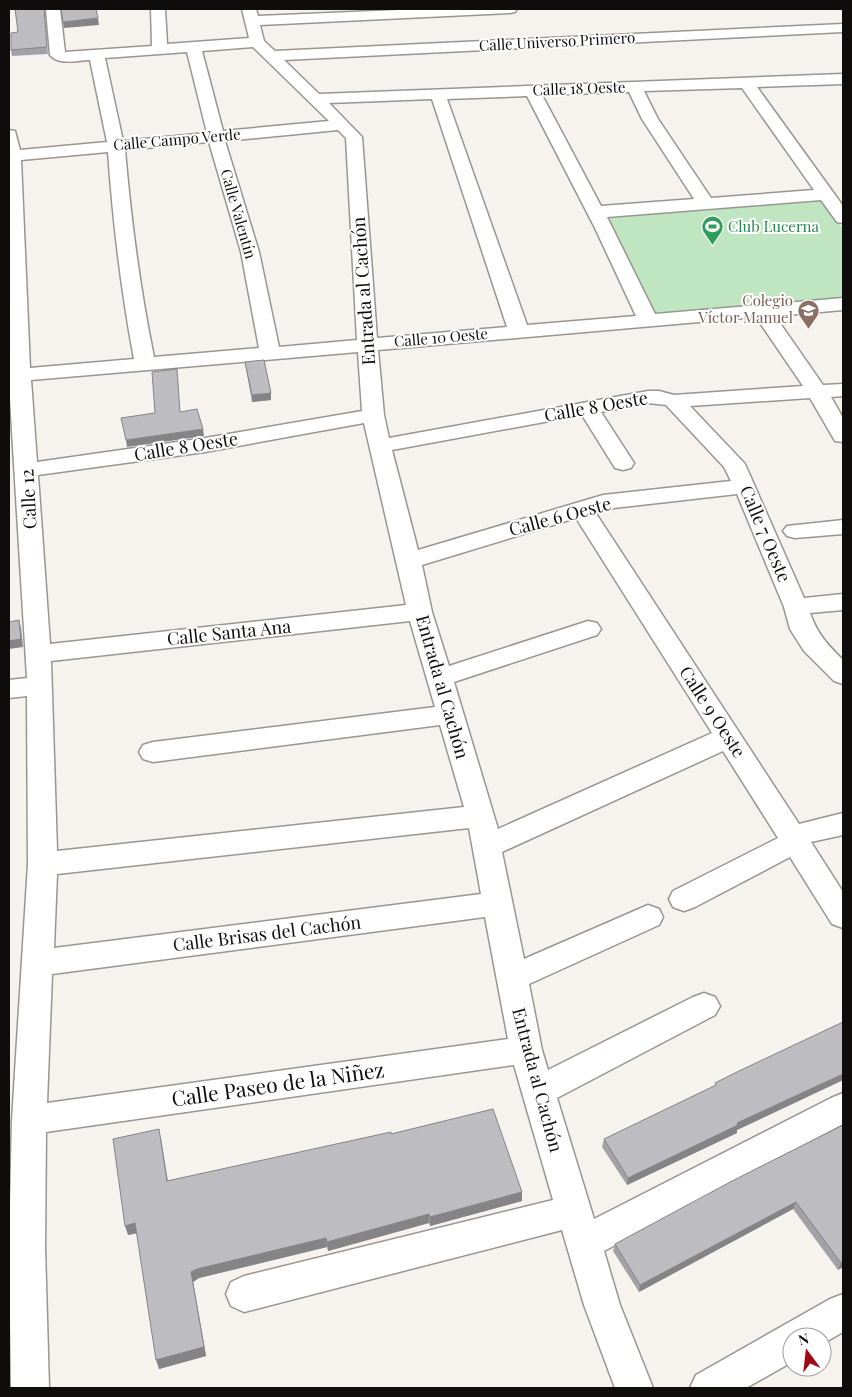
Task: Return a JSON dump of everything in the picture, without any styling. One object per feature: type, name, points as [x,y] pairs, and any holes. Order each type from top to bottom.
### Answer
[{"type":"street","points":[[53,9],[58,55],[64,57],[193,47],[257,32],[477,10],[510,9]]},
{"type":"street","points":[[158,9],[160,50]]},
{"type":"street","name":"Calle Universo Primero","points":[[257,32],[843,28]]},
{"type":"street","name":"Entrada al Cachón","points":[[257,32],[314,99],[354,137],[373,415],[420,612],[481,816],[526,1050],[602,1305],[634,1388]]},
{"type":"street","name":"Calle Valentín","points":[[193,47],[216,137],[250,252],[270,353]]},
{"type":"street","points":[[97,54],[116,146],[122,217],[134,306],[145,364]]},
{"type":"street","name":"Calle 18 Oeste","points":[[314,99],[843,79]]},
{"type":"street","points":[[746,82],[843,218]]},
{"type":"street","points":[[634,86],[650,119],[706,203]]},
{"type":"street","points":[[532,91],[596,212],[648,321]]},
{"type":"street","points":[[438,95],[519,332]]},
{"type":"street","name":"Calle Campo Verde","points":[[10,145],[116,146],[342,125]]},
{"type":"street","name":"Calle 12","points":[[10,145],[15,376],[27,470],[40,685],[42,864],[29,1120],[18,1249],[30,1388]]},
{"type":"street","points":[[596,212],[826,194]]},
{"type":"street","name":"Calle 10 Oeste","points":[[15,376],[843,304]]},
{"type":"street","points":[[762,311],[817,392],[843,436]]},
{"type":"street","name":"Calle 8 Oeste","points":[[380,446],[648,397],[659,397],[673,401],[843,390]]},
{"type":"street","name":"Calle 7 Oeste","points":[[673,401],[734,464],[796,607],[803,628],[814,645],[843,675]]},
{"type":"street","points":[[588,408],[623,463]]},
{"type":"street","name":"Calle 8 Oeste","points":[[27,470],[205,445],[373,415]]},
{"type":"street","name":"Calle 6 Oeste","points":[[409,561],[603,502],[745,486]]},
{"type":"street","name":"Calle 9 Oeste","points":[[581,508],[843,916]]},
{"type":"street","points":[[795,531],[843,527]]},
{"type":"street","points":[[796,607],[843,602]]},
{"type":"street","name":"Calle Santa Ana","points":[[38,654],[420,612]]},
{"type":"street","points":[[439,678],[588,629]]},
{"type":"street","points":[[9,689],[40,685]]},
{"type":"street","points":[[153,752],[450,714]]},
{"type":"street","points":[[486,847],[728,737]]},
{"type":"street","points":[[42,864],[481,816]]},
{"type":"street","points":[[684,899],[794,838],[843,824]]},
{"type":"street","name":"Calle Brisas del Cachón","points":[[38,963],[497,904]]},
{"type":"street","points":[[512,978],[648,917]]},
{"type":"street","points":[[538,1091],[704,1006]]},
{"type":"street","name":"Calle Paseo de la Niñez","points":[[29,1120],[526,1050]]},
{"type":"street","points":[[244,1294],[578,1227],[843,1108]]},
{"type":"street","points":[[817,1327],[843,1312]]},
{"type":"street","points":[[709,1388],[782,1347]]},
{"type":"green space","points":[[820,197],[843,229],[843,301],[653,317],[604,214]]},
{"type":"building","points":[[15,9],[44,9],[47,47],[11,50],[11,33],[18,32]]},
{"type":"building","points":[[61,9],[96,9],[98,18],[63,22]]},
{"type":"building","points":[[264,360],[271,393],[252,395],[245,362]]},
{"type":"building","points":[[177,369],[180,412],[197,409],[203,429],[126,440],[121,418],[155,413],[152,372]]},
{"type":"building","points":[[19,620],[21,639],[9,641],[9,622]]},
{"type":"building","points":[[843,1022],[843,1074],[737,1123],[738,1125],[628,1178],[604,1139],[716,1085],[715,1083],[741,1070]]},
{"type":"building","points":[[493,1109],[522,1192],[430,1217],[429,1214],[327,1242],[326,1238],[197,1269],[191,1272],[204,1347],[156,1360],[135,1223],[125,1226],[113,1139],[159,1129],[167,1181],[391,1132],[391,1134]]},
{"type":"building","points":[[843,1125],[843,1262],[841,1263],[796,1202],[640,1285],[615,1244],[732,1181]]},
{"type":"place","name":"Club Lucerna","points":[[712,246]]},
{"type":"place","name":"Colegio Víctor Manuel","points":[[809,329]]}]
